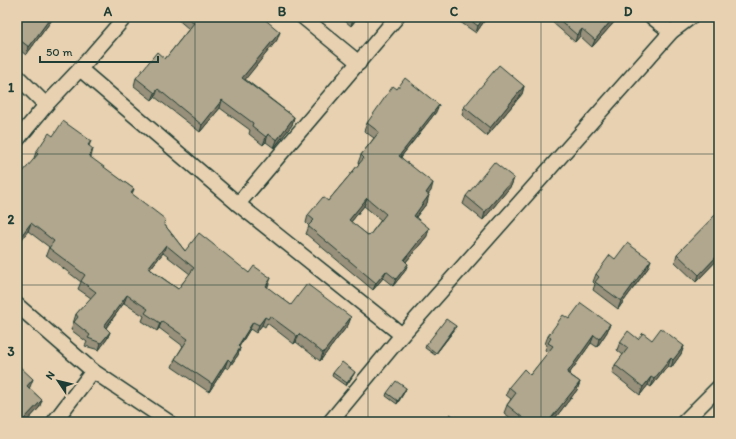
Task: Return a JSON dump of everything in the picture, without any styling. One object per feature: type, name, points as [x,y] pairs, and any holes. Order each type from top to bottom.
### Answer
[{"type":"street","points":[[17,140],[46,104],[80,69],[125,17]]},
{"type":"street","points":[[303,17],[359,63]]},
{"type":"street","points":[[238,204],[397,17]]},
{"type":"street","points":[[652,17],[671,32]]},
{"type":"street","points":[[330,422],[402,335],[671,32],[691,17]]},
{"type":"street","points":[[80,69],[238,204],[402,335]]},
{"type":"street","points":[[17,76],[46,104]]},
{"type":"street","points":[[17,305],[93,371],[169,422]]},
{"type":"street","points":[[54,422],[93,371]]},
{"type":"street","points":[[684,422],[719,387]]},
{"type":"building","points":[[17,17],[51,17],[29,47],[17,38]]},
{"type":"building","points":[[187,17],[262,17],[280,32],[242,78],[294,117],[277,140],[268,134],[266,137],[252,126],[253,123],[222,100],[202,125],[158,89],[155,93],[136,78],[157,52],[165,59],[194,23]]},
{"type":"building","points":[[466,17],[484,17],[478,26]]},
{"type":"building","points":[[556,17],[614,17],[595,40],[582,29],[577,35]]},
{"type":"building","points":[[499,65],[524,86],[490,128],[464,107]]},
{"type":"building","points":[[405,78],[439,105],[399,156],[433,183],[426,193],[429,195],[414,216],[429,228],[404,260],[408,264],[396,279],[386,271],[376,283],[308,226],[314,220],[308,215],[323,197],[328,201],[364,158],[361,155],[379,132],[367,123],[393,86],[397,89]],"holes":[[[367,198],[386,214],[369,236],[349,220]]]},
{"type":"building","points":[[63,121],[91,141],[88,145],[93,149],[89,156],[134,189],[131,193],[165,219],[164,224],[185,251],[199,233],[249,273],[254,266],[271,278],[266,286],[291,305],[307,284],[351,317],[323,353],[299,334],[297,336],[270,316],[268,319],[265,317],[259,325],[253,322],[238,346],[240,348],[231,362],[228,359],[212,384],[175,359],[188,339],[162,321],[160,323],[145,313],[148,309],[127,295],[104,326],[110,332],[101,343],[88,338],[90,335],[74,322],[78,317],[76,314],[96,292],[81,281],[85,275],[49,248],[54,241],[31,223],[17,241],[17,179],[38,154],[36,152],[49,133],[53,136]],"holes":[[[166,245],[194,268],[178,289],[148,268]]]},
{"type":"building","points":[[494,162],[514,178],[485,212],[466,196]]},
{"type":"building","points":[[718,212],[719,254],[699,275],[677,254]]},
{"type":"building","points":[[627,243],[651,260],[621,301],[595,282],[599,277],[596,274],[610,255],[615,259]]},
{"type":"building","points":[[581,303],[610,324],[599,339],[594,335],[567,373],[580,382],[548,422],[528,422],[507,405],[516,393],[509,387],[524,369],[530,375],[553,346],[548,343],[551,338],[548,336],[563,315],[569,319]]},
{"type":"building","points":[[446,319],[456,326],[436,353],[426,345]]},
{"type":"building","points":[[661,328],[684,346],[673,360],[671,358],[654,379],[651,377],[643,387],[615,365],[628,348],[620,342],[628,331],[638,339],[643,333],[652,340]]},
{"type":"building","points":[[342,362],[355,372],[347,383],[333,373]]},
{"type":"building","points":[[17,364],[33,379],[27,386],[42,400],[23,420],[17,415]]},
{"type":"building","points":[[396,381],[406,388],[398,401],[387,393]]},
{"type":"building","points":[[450,414],[462,422],[444,422]]}]
